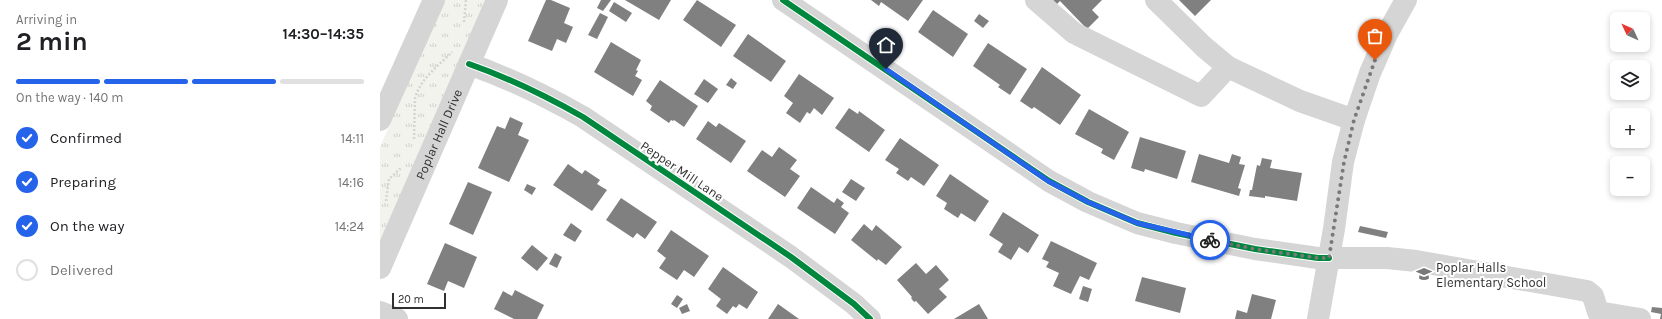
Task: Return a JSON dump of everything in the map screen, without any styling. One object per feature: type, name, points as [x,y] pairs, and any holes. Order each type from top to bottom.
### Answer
[{"type":"street","points":[[380,120],[434,0]]},
{"type":"street","name":"Poplar Hall Drive","points":[[380,268],[460,58],[497,0]]},
{"type":"street","points":[[783,0],[1048,181],[1088,202],[1137,223],[1176,233],[1255,249],[1318,258],[1387,258],[1416,261],[1587,291],[1593,296],[1598,312],[1640,319]]},
{"type":"street","points":[[1036,0],[1074,33],[1201,96],[1228,67]]},
{"type":"street","points":[[1156,0],[1204,47],[1228,67],[1300,101],[1354,120]]},
{"type":"street","points":[[1318,319],[1344,162],[1354,120],[1373,66],[1387,34],[1406,0]]},
{"type":"street","name":"Pepper Mill Lane","points":[[460,58],[547,96],[583,116],[791,258],[854,304],[870,319]]},
{"type":"street","points":[[380,312],[397,319]]},
{"type":"path","points":[[464,26],[466,0]]},
{"type":"path","points":[[413,145],[415,98],[417,92],[430,72],[460,58]]},
{"type":"path","points":[[386,205],[389,179],[405,164]]},
{"type":"green space","points":[[444,0],[488,0],[380,248],[380,147]]},
{"type":"building","points":[[546,0],[551,0],[570,8],[564,23],[573,27],[566,43],[557,39],[552,51],[528,41]]},
{"type":"building","points":[[601,0],[611,0],[603,11],[597,8]]},
{"type":"building","points":[[625,0],[671,0],[659,20]]},
{"type":"building","points":[[697,0],[736,25],[721,47],[683,20]]},
{"type":"building","points":[[871,0],[923,0],[908,21],[881,2],[879,6]]},
{"type":"building","points":[[1053,0],[1102,0],[1092,10],[1099,17],[1087,29],[1060,1],[1057,4]]},
{"type":"building","points":[[1179,0],[1211,0],[1195,16]]},
{"type":"building","points":[[614,2],[632,13],[626,22],[609,11]]},
{"type":"building","points":[[933,10],[968,34],[953,57],[918,32]]},
{"type":"building","points":[[600,13],[608,17],[597,39],[588,35]]},
{"type":"building","points":[[979,14],[989,21],[983,28],[974,21]]},
{"type":"building","points":[[748,34],[786,61],[771,82],[733,56]]},
{"type":"building","points":[[611,42],[641,60],[635,76],[642,80],[633,96],[594,72]]},
{"type":"building","points":[[988,43],[1027,69],[1010,95],[998,87],[1000,85],[973,66]]},
{"type":"building","points":[[1042,67],[1081,95],[1060,125],[1034,107],[1032,109],[1020,101]]},
{"type":"building","points":[[799,74],[834,98],[822,115],[814,108],[810,114],[807,112],[800,123],[786,113],[793,103],[784,96]]},
{"type":"building","points":[[731,78],[737,83],[733,89],[726,85]]},
{"type":"building","points":[[704,79],[718,89],[708,103],[694,94]]},
{"type":"building","points":[[660,80],[698,106],[684,127],[674,120],[671,120],[669,123],[650,110],[652,106],[646,101]]},
{"type":"building","points":[[849,108],[858,114],[859,111],[885,130],[869,152],[835,128]]},
{"type":"building","points":[[1089,109],[1129,132],[1114,160],[1101,153],[1103,149],[1075,134]]},
{"type":"building","points":[[510,117],[523,123],[518,135],[529,140],[509,182],[478,168],[497,126],[505,129]]},
{"type":"building","points":[[708,121],[716,127],[719,123],[746,141],[731,163],[696,139]]},
{"type":"building","points":[[1140,137],[1186,151],[1177,179],[1145,169],[1144,172],[1131,168]]},
{"type":"building","points":[[900,138],[939,165],[924,186],[911,177],[908,181],[896,173],[899,169],[885,160]]},
{"type":"building","points":[[779,147],[797,160],[790,169],[800,176],[785,197],[747,171],[762,150],[772,157]]},
{"type":"building","points":[[1199,154],[1229,163],[1232,154],[1241,157],[1239,164],[1245,165],[1238,188],[1241,189],[1239,196],[1191,182]]},
{"type":"building","points":[[1262,158],[1272,160],[1270,168],[1302,173],[1297,201],[1265,196],[1265,198],[1249,196],[1250,190],[1252,190],[1257,165],[1260,166]]},
{"type":"building","points":[[568,164],[582,174],[585,170],[600,180],[597,184],[607,190],[592,211],[553,185]]},
{"type":"building","points":[[950,174],[989,201],[975,222],[961,213],[958,218],[944,209],[947,203],[936,196]]},
{"type":"building","points":[[851,179],[865,188],[856,201],[842,192]]},
{"type":"building","points":[[468,182],[492,192],[473,235],[449,224]]},
{"type":"building","points":[[527,184],[536,188],[532,195],[524,190]]},
{"type":"building","points":[[811,187],[834,203],[837,198],[844,203],[841,207],[849,213],[835,234],[797,208]]},
{"type":"building","points":[[621,198],[657,222],[645,239],[637,233],[633,238],[606,220]]},
{"type":"building","points":[[1003,212],[1039,235],[1028,253],[1019,247],[1011,260],[998,252],[1003,244],[989,235]]},
{"type":"building","points":[[571,223],[582,231],[575,242],[563,235]]},
{"type":"building","points":[[864,224],[872,231],[876,225],[902,247],[886,265],[878,259],[877,261],[851,240]]},
{"type":"building","points":[[1360,226],[1388,232],[1386,238],[1358,232]]},
{"type":"building","points":[[671,230],[709,256],[694,277],[684,270],[677,280],[659,268],[666,258],[657,251]]},
{"type":"building","points":[[1051,241],[1097,263],[1089,280],[1080,276],[1071,294],[1053,286],[1059,273],[1046,267],[1049,262],[1042,259]]},
{"type":"building","points":[[445,243],[477,257],[464,288],[448,281],[444,291],[427,284]]},
{"type":"building","points":[[532,245],[548,258],[537,271],[521,258]]},
{"type":"building","points":[[555,253],[562,257],[557,268],[549,264]]},
{"type":"building","points":[[916,263],[926,274],[936,265],[949,280],[939,289],[947,297],[928,314],[916,301],[914,302],[911,298],[912,297],[897,280]]},
{"type":"building","points":[[723,267],[758,292],[747,309],[739,304],[736,308],[733,306],[727,314],[716,306],[721,299],[708,289]]},
{"type":"building","points":[[1142,277],[1186,288],[1180,313],[1135,301]]},
{"type":"building","points":[[1083,286],[1092,289],[1088,302],[1079,299]]},
{"type":"building","points":[[515,290],[544,305],[537,319],[514,319],[494,309],[503,291],[512,296]]},
{"type":"building","points":[[1252,294],[1276,300],[1271,319],[1235,319],[1237,310],[1247,313]]},
{"type":"building","points":[[677,295],[683,299],[677,308],[671,304]]},
{"type":"building","points":[[687,304],[690,311],[682,314],[679,308]]},
{"type":"building","points":[[778,304],[799,319],[768,319]]},
{"type":"building","points":[[979,304],[988,319],[954,319]]},
{"type":"building","points":[[1652,307],[1662,308],[1662,319],[1660,319],[1661,314],[1651,312]]},
{"type":"cycle path","points":[[783,0],[1049,181],[1088,202],[1137,223],[1176,233],[1255,249],[1318,258],[1329,258]]},
{"type":"cycle path","points":[[469,64],[527,88],[583,117],[791,257],[854,304],[870,319]]},
{"type":"way so far","points":[[1210,240],[1255,249],[1318,258],[1329,258],[1344,162],[1354,120],[1375,60]]},
{"type":"place","name":"Poplar Halls Elementary School","points":[[1424,274]]},
{"type":"route","points":[[886,69],[1048,181],[1088,202],[1137,223],[1210,240]]}]
